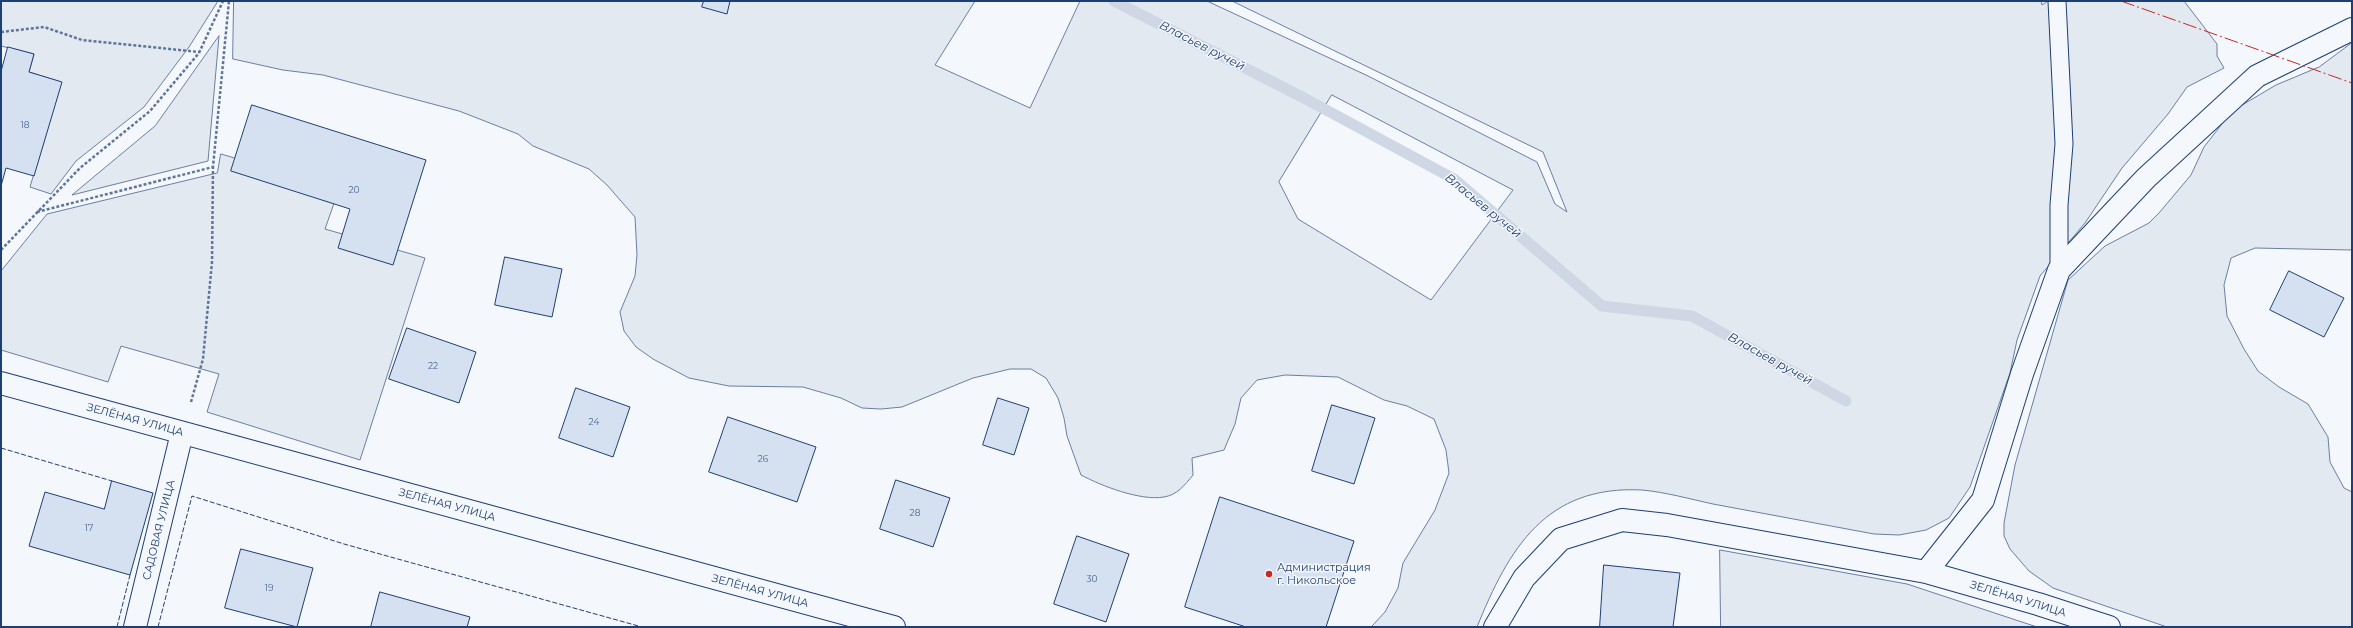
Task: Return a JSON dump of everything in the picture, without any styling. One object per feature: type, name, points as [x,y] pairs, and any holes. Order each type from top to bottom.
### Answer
[{"type":"street","points":[[1926,572],[1984,500],[2022,374],[2059,270],[2146,178],[2257,76],[2352,29]]},
{"type":"street","name":"ЗЕЛЁНАЯ УЛИЦА","points":[[1,383],[894,627]]},
{"type":"street","name":"САДОВАЯ УЛИЦА","points":[[135,627],[182,433]]},
{"type":"street","name":"ЗЕЛЁНАЯ УЛИЦА","points":[[1495,627],[1524,578],[1562,539],[1622,520],[1667,525],[1926,572],[2038,604],[2109,627]]},
{"type":"lane","points":[[2057,1],[2064,144],[2059,205],[2059,270]]},
{"type":"path","points":[[1,250],[80,168],[150,111],[199,52],[223,1]]},
{"type":"path","points":[[182,433],[203,360],[212,262],[213,167],[229,1]]},
{"type":"path","points":[[1,32],[44,27],[82,40],[199,52]]},
{"type":"path","points":[[38,212],[213,167]]},
{"type":"shaded area","points":[[1,1],[218,1],[189,47],[144,107],[76,161],[51,194],[30,187],[61,82],[29,72],[34,54],[1,46]]},
{"type":"shaded area","points":[[234,1],[975,1],[935,65],[1030,108],[1080,1],[1207,1],[1368,76],[1537,162],[1555,204],[1567,212],[1543,152],[1232,1],[2041,1],[2042,5],[2048,1],[2184,1],[2217,44],[2217,56],[2224,68],[2187,87],[2168,114],[2122,168],[2085,223],[2040,276],[2017,340],[2010,373],[1970,487],[1949,518],[1926,530],[1899,535],[1874,534],[1713,504],[1660,492],[1642,490],[1609,491],[1580,498],[1556,510],[1536,527],[1518,548],[1503,572],[1489,598],[1477,627],[1371,627],[1385,612],[1398,588],[1403,563],[1435,510],[1449,473],[1446,450],[1434,419],[1407,406],[1384,400],[1338,377],[1285,375],[1257,380],[1241,398],[1235,424],[1224,450],[1192,458],[1193,475],[1184,486],[1169,496],[1154,498],[1121,492],[1099,484],[1081,475],[1067,436],[1064,418],[1058,398],[1046,378],[1031,369],[1010,369],[973,378],[902,407],[881,409],[862,408],[841,398],[803,387],[729,386],[689,378],[653,359],[636,347],[624,331],[620,312],[635,276],[637,255],[635,217],[607,185],[589,169],[533,146],[518,134],[459,111],[323,75],[283,70],[233,59]],"holes":[[[1332,95],[1513,190],[1431,300],[1298,219],[1279,182]]]},
{"type":"shaded area","points":[[219,36],[208,161],[72,195],[155,126]]},
{"type":"shaded area","points":[[2352,43],[2352,250],[2255,248],[2231,258],[2224,285],[2227,316],[2244,349],[2258,371],[2279,387],[2308,404],[2328,437],[2330,462],[2344,488],[2352,492],[2352,627],[2167,627],[2053,588],[2029,571],[2010,549],[2004,536],[2004,523],[2015,465],[2068,280],[2105,246],[2149,223],[2159,213],[2191,175],[2204,147],[2232,111],[2276,85],[2319,67]]},
{"type":"shaded area","points":[[221,154],[339,189],[325,229],[425,258],[360,460],[207,412],[219,374],[121,346],[108,382],[1,350],[1,271],[47,214],[217,173]]},
{"type":"shaded area","points":[[1720,550],[1907,584],[2037,627],[1721,627]]},
{"type":"building","points":[[704,1],[730,1],[727,14],[702,7]]},
{"type":"building","points":[[8,47],[34,54],[29,72],[62,82],[34,176],[6,168],[1,186],[1,72]]},
{"type":"building","points":[[252,105],[426,160],[393,265],[338,248],[350,209],[231,171]]},
{"type":"building","points":[[505,257],[562,269],[552,317],[495,305]]},
{"type":"building","points":[[2289,271],[2344,298],[2324,337],[2270,310]]},
{"type":"building","points":[[407,328],[476,352],[459,403],[389,379]]},
{"type":"building","points":[[576,388],[630,407],[613,457],[559,438]]},
{"type":"building","points":[[998,398],[1029,408],[1014,455],[983,445]]},
{"type":"building","points":[[1332,405],[1375,418],[1354,484],[1312,471]]},
{"type":"building","points":[[728,417],[816,447],[797,502],[709,472]]},
{"type":"building","points":[[896,480],[950,498],[933,547],[880,529]]},
{"type":"building","points":[[112,481],[153,493],[130,575],[29,546],[45,492],[104,509]]},
{"type":"building","name":"Администрация г. Никольское","points":[[1220,497],[1354,541],[1326,627],[1246,627],[1185,607]]},
{"type":"building","points":[[1077,536],[1129,554],[1106,622],[1054,604]]},
{"type":"building","points":[[241,549],[313,568],[297,627],[225,608]]},
{"type":"building","points":[[1604,565],[1680,573],[1673,627],[1600,627]]},
{"type":"building","points":[[380,592],[470,617],[467,627],[371,627]]},
{"type":"waterway","name":"Власьев ручей","points":[[1114,1],[1304,98],[1454,179],[1602,306],[1692,316],[1846,401]]},
{"type":"fence","points":[[1,448],[112,481]]},
{"type":"fence","points":[[158,627],[192,496],[344,544],[642,627]]},
{"type":"fence","points":[[117,627],[130,575]]},
{"type":"power","points":[[2121,1],[2352,83]]},
{"type":"place","name":"Администрация г. Никольское","points":[[1269,574]]}]
